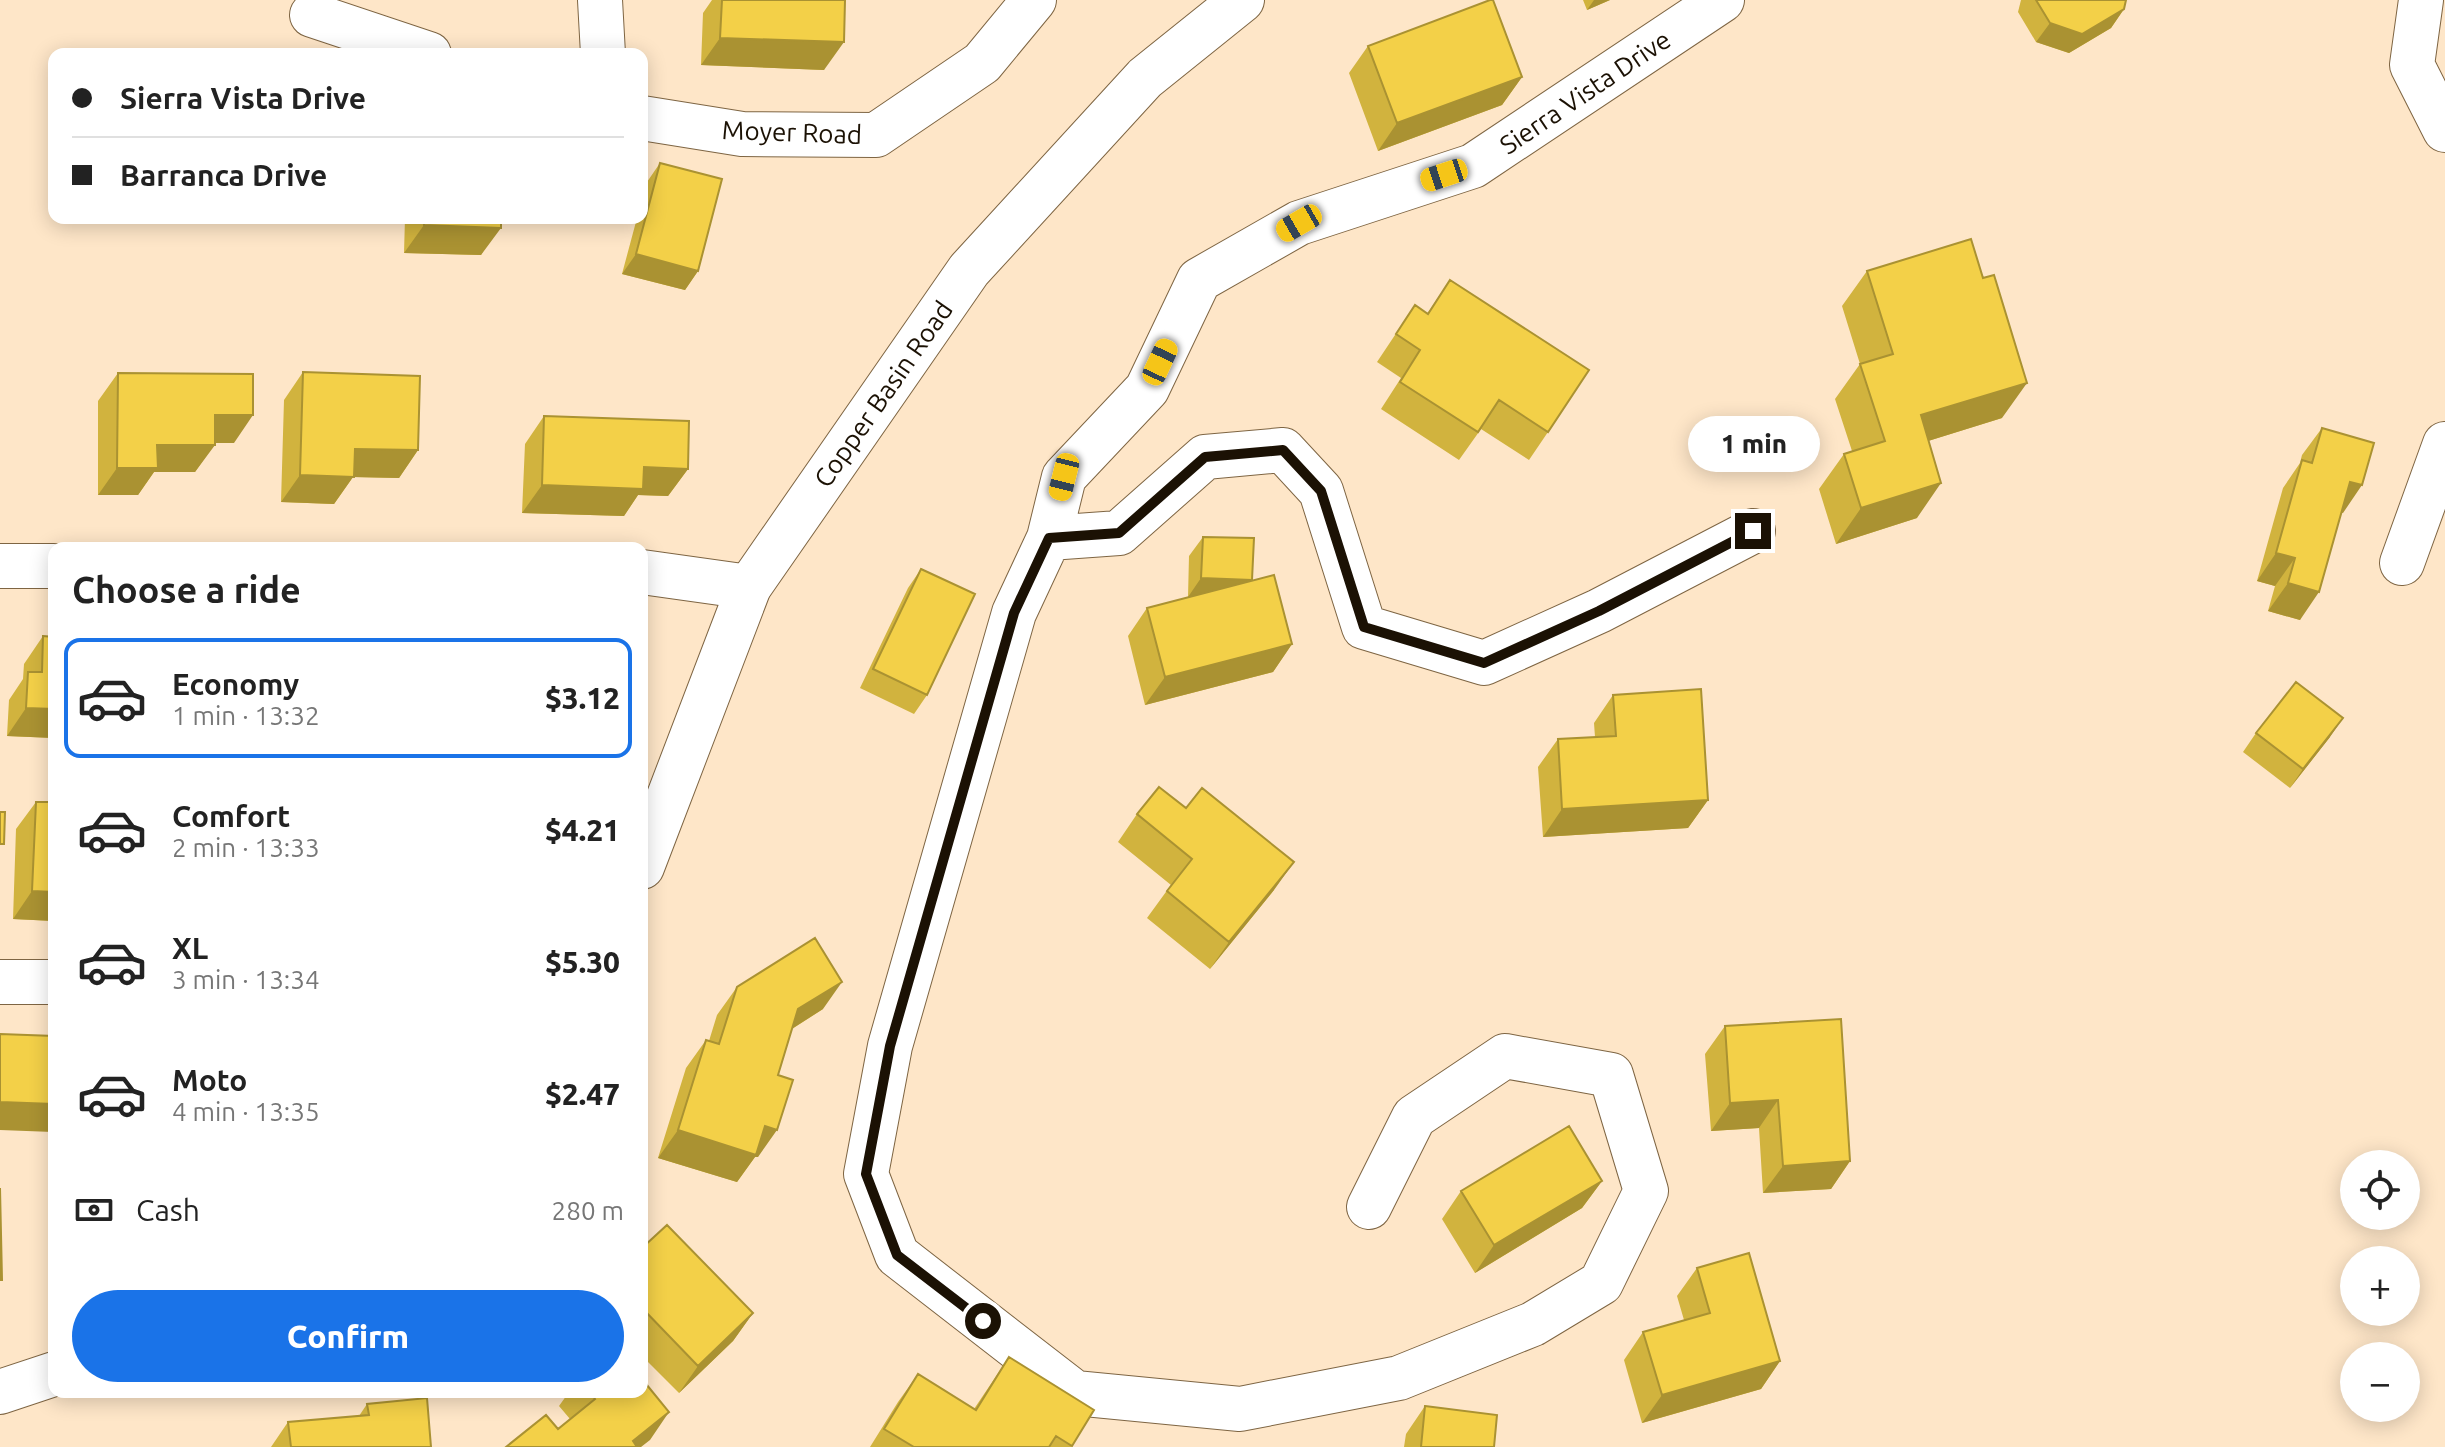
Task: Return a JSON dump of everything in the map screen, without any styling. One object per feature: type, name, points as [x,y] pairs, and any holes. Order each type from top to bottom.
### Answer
[{"type":"street","points":[[600,0],[603,48]]},
{"type":"street","name":"Moyer Road","points":[[648,119],[742,134],[876,135],[982,63],[1034,0]]},
{"type":"street","name":"Copper Basin Road","points":[[648,851],[749,587],[969,270],[1145,78],[1242,0]]},
{"type":"street","name":"Sierra Vista Drive","points":[[1369,1207],[1414,1117],[1505,1056],[1611,1075],[1646,1191],[1601,1283],[1533,1324],[1399,1378],[1240,1409],[1075,1393],[897,1255],[866,1174],[890,1046],[1014,613],[1049,538],[1064,477],[1147,389],[1199,280],[1299,223],[1473,166],[1722,0]]},
{"type":"street","points":[[2421,0],[2412,65],[2445,130]]},
{"type":"street","points":[[312,15],[411,48]]},
{"type":"street","points":[[2402,563],[2445,444]]},
{"type":"street","points":[[1049,538],[1119,533],[1205,457],[1283,450],[1321,491],[1364,627],[1484,663],[1599,611],[1753,531]]},
{"type":"street","points":[[0,566],[48,566]]},
{"type":"street","points":[[648,573],[749,587]]},
{"type":"street","points":[[0,982],[48,982]]},
{"type":"street","points":[[0,1392],[48,1376]]},
{"type":"building","points":[[722,0],[845,0],[844,42],[720,38]]},
{"type":"building","points":[[1493,0],[1522,77],[1397,123],[1368,46]]},
{"type":"building","points":[[2036,0],[2126,0],[2124,9],[2082,34],[2050,23]]},
{"type":"building","points":[[660,163],[722,179],[698,271],[636,254],[644,224],[648,224],[648,208]]},
{"type":"building","points":[[501,224],[501,228],[424,225]]},
{"type":"building","points":[[1971,239],[1983,278],[1994,275],[2027,383],[1921,415],[1941,483],[1861,508],[1844,454],[1885,441],[1860,364],[1893,354],[1867,271]]},
{"type":"building","points":[[1450,280],[1589,370],[1548,432],[1499,400],[1478,432],[1400,382],[1420,350],[1396,334],[1415,305],[1428,314]]},
{"type":"building","points":[[303,372],[420,376],[418,450],[355,449],[354,477],[300,475]]},
{"type":"building","points":[[118,373],[253,374],[253,415],[215,415],[215,445],[157,445],[158,468],[117,468]]},
{"type":"building","points":[[544,416],[689,421],[688,469],[644,467],[643,489],[542,485]]},
{"type":"building","points":[[2322,428],[2374,443],[2362,485],[2350,482],[2319,592],[2288,583],[2295,558],[2276,553],[2302,460],[2312,463]]},
{"type":"building","points":[[1203,537],[1254,538],[1252,580],[1201,578]]},
{"type":"building","points":[[921,569],[975,594],[927,695],[873,669]]},
{"type":"building","points":[[1274,575],[1292,644],[1165,677],[1147,608]]},
{"type":"building","points":[[43,636],[48,636],[48,709],[26,708],[28,672],[42,672]]},
{"type":"building","points":[[2296,682],[2343,718],[2303,769],[2256,733]]},
{"type":"building","points":[[1701,689],[1708,800],[1562,809],[1558,739],[1616,736],[1613,695]]},
{"type":"building","points":[[1159,787],[1186,808],[1202,788],[1294,862],[1229,942],[1167,891],[1192,859],[1137,814]]},
{"type":"building","points":[[36,802],[48,802],[48,892],[32,891]]},
{"type":"building","points":[[0,812],[5,812],[4,844],[0,844]]},
{"type":"building","points":[[815,938],[842,982],[798,1009],[778,1075],[793,1080],[777,1130],[765,1126],[756,1155],[678,1130],[706,1040],[719,1044],[737,987]]},
{"type":"building","points":[[1841,1019],[1850,1161],[1783,1166],[1778,1100],[1730,1103],[1725,1026]]},
{"type":"building","points":[[0,1034],[48,1036],[48,1104],[0,1102]]},
{"type":"building","points":[[1569,1126],[1602,1181],[1494,1245],[1461,1191]]},
{"type":"building","points":[[0,1188],[2,1280],[0,1280]]},
{"type":"building","points":[[667,1225],[753,1313],[698,1366],[648,1314],[648,1242]]},
{"type":"building","points":[[1749,1253],[1780,1361],[1662,1395],[1643,1332],[1710,1313],[1697,1268]]},
{"type":"building","points":[[1009,1357],[1094,1410],[1072,1446],[1056,1436],[1049,1447],[914,1447],[884,1429],[918,1374],[976,1410]]},
{"type":"building","points":[[648,1386],[669,1412],[633,1441],[637,1447],[506,1447],[546,1415],[558,1429],[595,1399],[648,1398]]},
{"type":"building","points":[[427,1398],[431,1447],[291,1447],[288,1422],[369,1415],[367,1404]]},
{"type":"building","points":[[1425,1406],[1497,1415],[1494,1447],[1421,1447]]},
{"type":"route","points":[[983,1321],[897,1255],[866,1174],[890,1046],[1014,613],[1049,538],[1119,533],[1205,457],[1283,450],[1321,491],[1364,627],[1484,663],[1599,611],[1753,531]]}]
